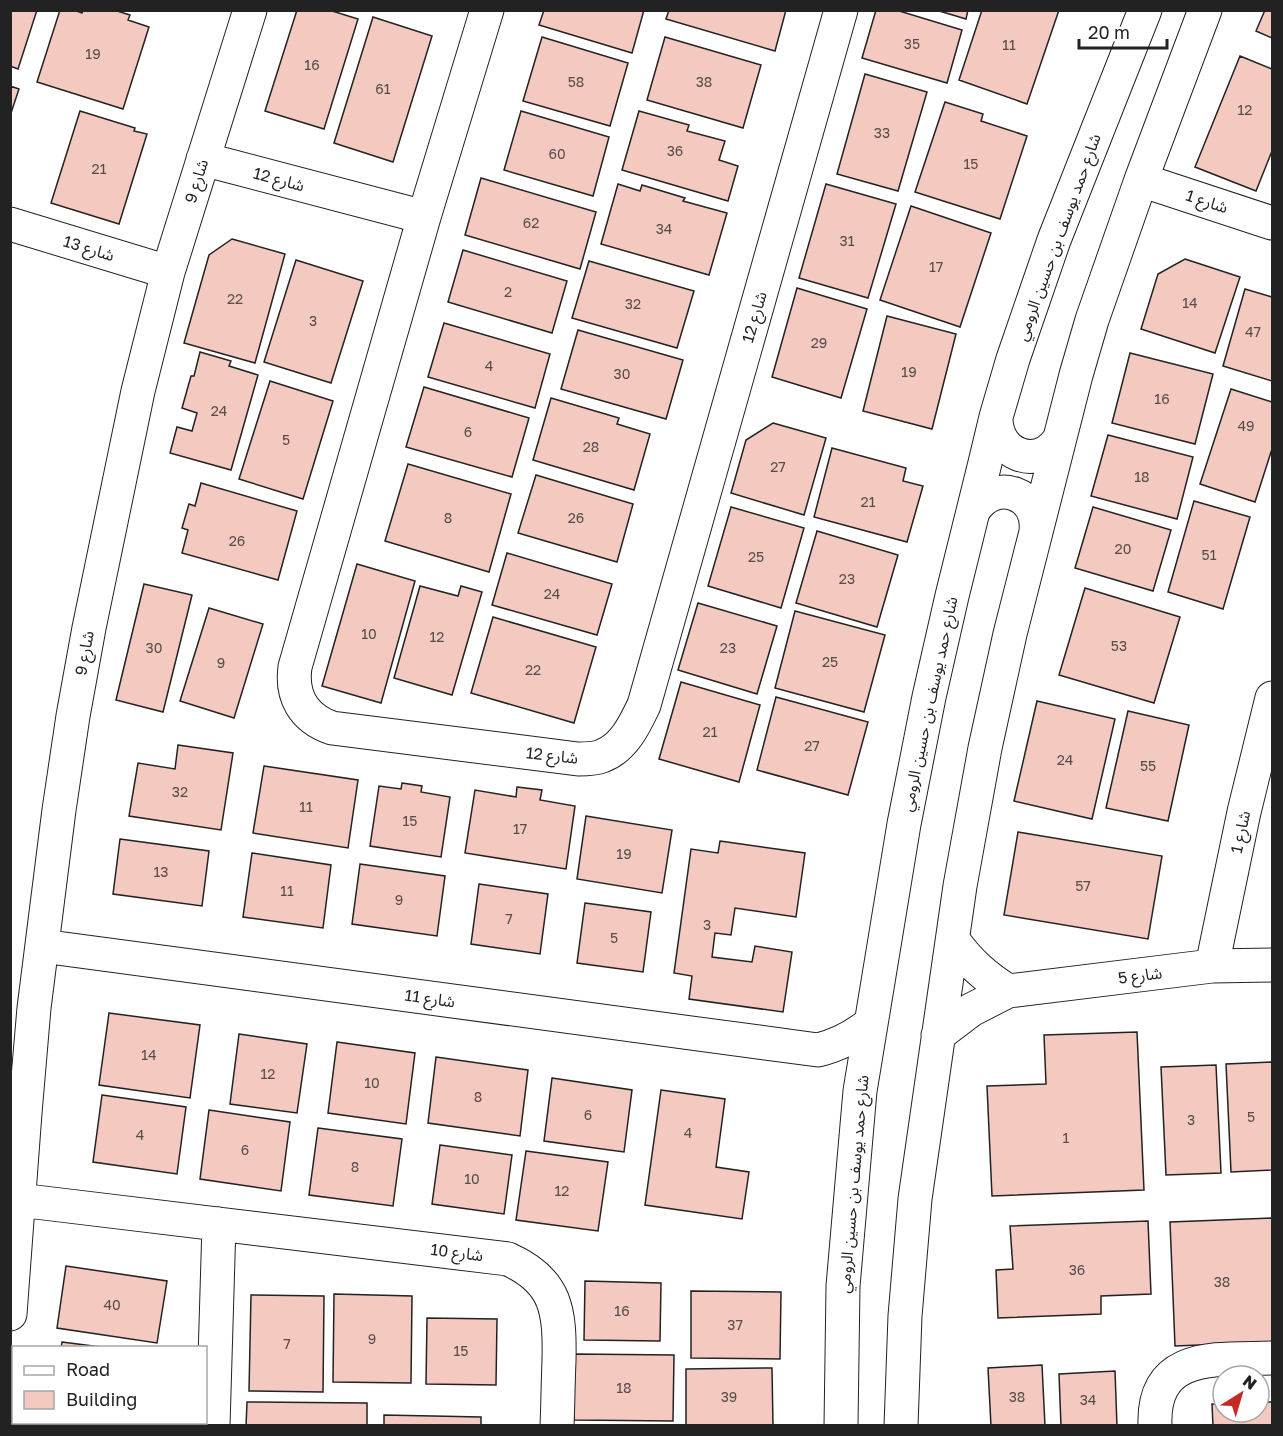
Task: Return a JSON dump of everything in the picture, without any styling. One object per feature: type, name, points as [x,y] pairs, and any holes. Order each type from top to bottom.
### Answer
[{"type":"street","name":"شارع 9","points":[[10,1314],[30,1056],[42,945],[73,716],[91,618],[138,391],[168,272],[250,10]]},
{"type":"street","name":"شارع 12","points":[[487,10],[424,217],[295,667],[294,678],[300,704],[312,717],[333,728],[578,759],[602,756],[610,752],[627,737],[644,705],[840,10]]},
{"type":"street","name":"شارع حمد يوسف بن حسين الرومي","points":[[841,1425],[843,1286],[860,1091],[904,824],[929,697],[996,417],[1016,349],[1050,250],[1145,10]]},
{"type":"street","points":[[901,1425],[915,1199],[960,886],[985,748],[1010,634],[1058,441],[1092,321],[1141,180],[1205,10]]},
{"type":"street","name":"شارع 12","points":[[202,159],[424,217]]},
{"type":"street","name":"شارع 1","points":[[1141,180],[1272,223]]},
{"type":"street","name":"شارع 13","points":[[10,224],[168,272]]},
{"type":"street","points":[[996,417],[996,429],[1001,440],[1008,449],[1018,454],[1041,455],[1058,441]]},
{"type":"street","points":[[974,510],[980,501],[990,494],[1006,492],[1017,494],[1033,510],[1036,531]]},
{"type":"street","name":"شارع 1","points":[[1212,966],[1244,813],[1272,698]]},
{"type":"street","points":[[952,940],[977,969],[1008,991]]},
{"type":"street","name":"شارع 11","points":[[42,945],[818,1050],[847,1040],[871,1023]]},
{"type":"street","name":"شارع 5","points":[[938,1035],[971,1010],[1008,991],[1212,966],[1272,965]]},
{"type":"street","points":[[818,1050],[860,1091]]},
{"type":"street","name":"شارع 10","points":[[20,1200],[508,1258],[530,1270],[540,1280],[553,1300],[560,1330],[557,1425]]},
{"type":"street","points":[[213,1425],[219,1224]]},
{"type":"street","points":[[1155,1425],[1159,1395],[1164,1384],[1180,1369],[1204,1360],[1272,1358]]},
{"type":"building","points":[[10,10],[37,10],[18,69],[10,66]]},
{"type":"building","points":[[60,10],[74,10],[82,13],[83,10],[114,10],[130,15],[128,20],[149,27],[123,109],[37,82]]},
{"type":"building","points":[[297,10],[329,10],[358,19],[324,129],[265,111]]},
{"type":"building","points":[[544,10],[644,10],[632,53],[539,25]]},
{"type":"building","points":[[669,10],[786,10],[775,51],[666,19]]},
{"type":"building","points":[[876,10],[896,10],[962,30],[947,83],[862,58]]},
{"type":"building","points":[[936,10],[968,10],[966,19]]},
{"type":"building","points":[[982,10],[1059,10],[1027,104],[959,80]]},
{"type":"building","points":[[1265,10],[1272,10],[1272,38],[1256,31]]},
{"type":"building","points":[[373,17],[432,36],[393,162],[334,143]]},
{"type":"building","points":[[542,37],[628,63],[610,126],[523,101]]},
{"type":"building","points":[[665,37],[761,65],[743,128],[647,100]]},
{"type":"building","points":[[1240,56],[1272,69],[1272,151],[1256,191],[1195,167]]},
{"type":"building","points":[[865,74],[927,92],[898,191],[837,174]]},
{"type":"building","points":[[10,86],[19,89],[10,116]]},
{"type":"building","points":[[945,102],[983,114],[981,121],[1027,136],[1000,219],[915,192]]},
{"type":"building","points":[[80,111],[147,134],[119,224],[51,203]]},
{"type":"building","points":[[521,111],[609,137],[593,196],[504,170]]},
{"type":"building","points":[[639,111],[689,125],[687,131],[725,141],[719,160],[738,166],[728,201],[622,170]]},
{"type":"building","points":[[481,178],[596,212],[580,269],[465,235]]},
{"type":"building","points":[[618,184],[640,191],[642,185],[685,198],[683,201],[727,213],[709,275],[601,244]]},
{"type":"building","points":[[826,184],[896,204],[868,298],[799,278]]},
{"type":"building","points":[[911,206],[991,233],[960,327],[880,300]]},
{"type":"building","points":[[232,239],[285,254],[255,363],[184,343],[209,255]]},
{"type":"building","points":[[463,250],[567,281],[552,333],[448,302]]},
{"type":"building","points":[[1185,259],[1240,277],[1215,353],[1141,329],[1158,274]]},
{"type":"building","points":[[296,260],[363,281],[331,383],[264,362]]},
{"type":"building","points":[[589,261],[694,291],[677,348],[572,318]]},
{"type":"building","points":[[797,288],[867,309],[841,398],[772,377]]},
{"type":"building","points":[[1245,289],[1272,297],[1272,381],[1223,366]]},
{"type":"building","points":[[887,316],[956,334],[932,429],[863,411]]},
{"type":"building","points":[[444,323],[550,354],[535,408],[428,377]]},
{"type":"building","points":[[578,330],[683,360],[666,419],[561,389]]},
{"type":"building","points":[[200,352],[231,361],[229,366],[258,375],[231,470],[170,453],[177,427],[192,431],[197,413],[182,408]]},
{"type":"building","points":[[1130,353],[1213,374],[1195,444],[1112,423]]},
{"type":"building","points":[[270,381],[333,401],[303,499],[239,479]]},
{"type":"building","points":[[424,387],[529,418],[512,477],[406,447]]},
{"type":"building","points":[[1231,389],[1272,402],[1272,449],[1255,502],[1200,484]]},
{"type":"building","points":[[551,398],[619,418],[617,424],[650,434],[634,490],[533,460]]},
{"type":"building","points":[[773,423],[826,438],[804,515],[731,493],[746,440]]},
{"type":"building","points":[[1108,435],[1193,457],[1177,519],[1091,496]]},
{"type":"building","points":[[832,448],[906,468],[903,481],[923,486],[907,542],[814,517]]},
{"type":"building","points":[[408,464],[511,494],[489,572],[385,541]]},
{"type":"building","points":[[536,475],[633,504],[617,562],[518,533]]},
{"type":"building","points":[[201,483],[297,511],[278,580],[182,553],[188,530],[182,528],[189,504],[195,506]]},
{"type":"building","points":[[1194,501],[1250,517],[1223,609],[1168,592]]},
{"type":"building","points":[[731,507],[804,528],[781,608],[708,586]]},
{"type":"building","points":[[1093,507],[1171,530],[1153,591],[1075,568]]},
{"type":"building","points":[[817,531],[898,555],[877,627],[796,603]]},
{"type":"building","points":[[507,553],[612,584],[597,635],[492,605]]},
{"type":"building","points":[[357,564],[415,581],[381,703],[322,686]]},
{"type":"building","points":[[144,584],[192,595],[163,712],[116,700]]},
{"type":"building","points":[[420,586],[458,596],[461,586],[482,592],[452,695],[394,678]]},
{"type":"building","points":[[1085,588],[1180,617],[1154,703],[1059,675]]},
{"type":"building","points":[[698,603],[777,626],[757,694],[678,670]]},
{"type":"building","points":[[209,608],[263,624],[234,718],[180,701]]},
{"type":"building","points":[[795,611],[885,635],[864,712],[775,688]]},
{"type":"building","points":[[493,617],[596,647],[574,723],[471,693]]},
{"type":"building","points":[[681,682],[760,705],[739,782],[659,759]]},
{"type":"building","points":[[776,697],[868,722],[848,795],[757,770]]},
{"type":"building","points":[[1037,701],[1115,719],[1092,819],[1014,801]]},
{"type":"building","points":[[1128,711],[1189,725],[1168,821],[1106,808]]},
{"type":"building","points":[[178,745],[233,753],[221,830],[129,816],[138,763],[175,769]]},
{"type":"building","points":[[264,766],[358,780],[348,848],[253,833]]},
{"type":"building","points":[[402,783],[422,786],[421,792],[450,797],[441,857],[370,846],[379,786],[401,789]]},
{"type":"building","points":[[517,787],[542,790],[540,800],[575,806],[566,869],[465,853],[475,790],[516,797]]},
{"type":"building","points":[[586,816],[672,830],[662,893],[577,879]]},
{"type":"building","points":[[1018,832],[1162,856],[1148,939],[1004,915]]},
{"type":"building","points":[[120,839],[209,851],[202,906],[113,894]]},
{"type":"building","points":[[720,841],[805,853],[796,917],[735,908],[731,935],[715,933],[712,957],[752,962],[755,946],[792,952],[783,1012],[689,999],[692,976],[674,973],[691,849],[718,853]]},
{"type":"building","points":[[252,853],[331,865],[323,928],[243,917]]},
{"type":"building","points":[[360,864],[445,876],[437,936],[352,924]]},
{"type":"building","points":[[479,884],[548,894],[540,954],[471,944]]},
{"type":"building","points":[[585,903],[651,912],[643,972],[577,963]]},
{"type":"building","points":[[109,1013],[200,1025],[190,1098],[99,1085]]},
{"type":"building","points":[[1137,1032],[1144,1190],[992,1196],[987,1086],[1046,1084],[1044,1035]]},
{"type":"building","points":[[239,1034],[307,1044],[297,1113],[230,1104]]},
{"type":"building","points":[[337,1042],[415,1053],[406,1124],[328,1113]]},
{"type":"building","points":[[436,1057],[528,1070],[520,1136],[428,1123]]},
{"type":"building","points":[[1272,1062],[1272,1170],[1231,1172],[1226,1064]]},
{"type":"building","points":[[1216,1065],[1221,1173],[1166,1175],[1161,1067]]},
{"type":"building","points":[[552,1078],[632,1090],[624,1152],[544,1141]]},
{"type":"building","points":[[661,1090],[725,1099],[716,1167],[749,1172],[742,1219],[645,1205]]},
{"type":"building","points":[[102,1095],[186,1107],[177,1174],[93,1162]]},
{"type":"building","points":[[209,1110],[290,1122],[281,1191],[200,1179]]},
{"type":"building","points":[[318,1128],[402,1139],[393,1206],[309,1195]]},
{"type":"building","points":[[440,1145],[512,1155],[504,1214],[432,1204]]},
{"type":"building","points":[[526,1151],[608,1162],[598,1231],[516,1220]]},
{"type":"building","points":[[1272,1218],[1272,1342],[1175,1346],[1170,1222]]},
{"type":"building","points":[[1148,1221],[1151,1294],[1101,1296],[1101,1314],[998,1318],[996,1270],[1013,1269],[1010,1226]]},
{"type":"building","points":[[66,1266],[167,1281],[157,1343],[57,1328]]},
{"type":"building","points":[[585,1281],[661,1283],[660,1341],[584,1340]]},
{"type":"building","points":[[691,1291],[781,1292],[780,1359],[691,1358]]},
{"type":"building","points":[[334,1294],[412,1296],[411,1383],[333,1382]]},
{"type":"building","points":[[251,1295],[324,1296],[323,1392],[249,1391]]},
{"type":"building","points":[[427,1318],[497,1319],[496,1385],[426,1384]]},
{"type":"building","points":[[62,1342],[93,1346],[61,1346]]},
{"type":"building","points":[[574,1354],[674,1355],[673,1421],[574,1420]]},
{"type":"building","points":[[1042,1365],[1045,1426],[991,1426],[988,1368]]},
{"type":"building","points":[[772,1368],[773,1426],[686,1426],[686,1369]]},
{"type":"building","points":[[1115,1371],[1117,1426],[1061,1426],[1059,1374]]},
{"type":"building","points":[[247,1402],[367,1403],[367,1426],[246,1426]]},
{"type":"building","points":[[1272,1402],[1272,1426],[1213,1426],[1213,1424],[1271,1424]]},
{"type":"building","points":[[384,1415],[481,1417],[481,1426],[384,1426]]},
{"type":"building","points":[[69,1424],[163,1424],[163,1426],[69,1426]]}]
